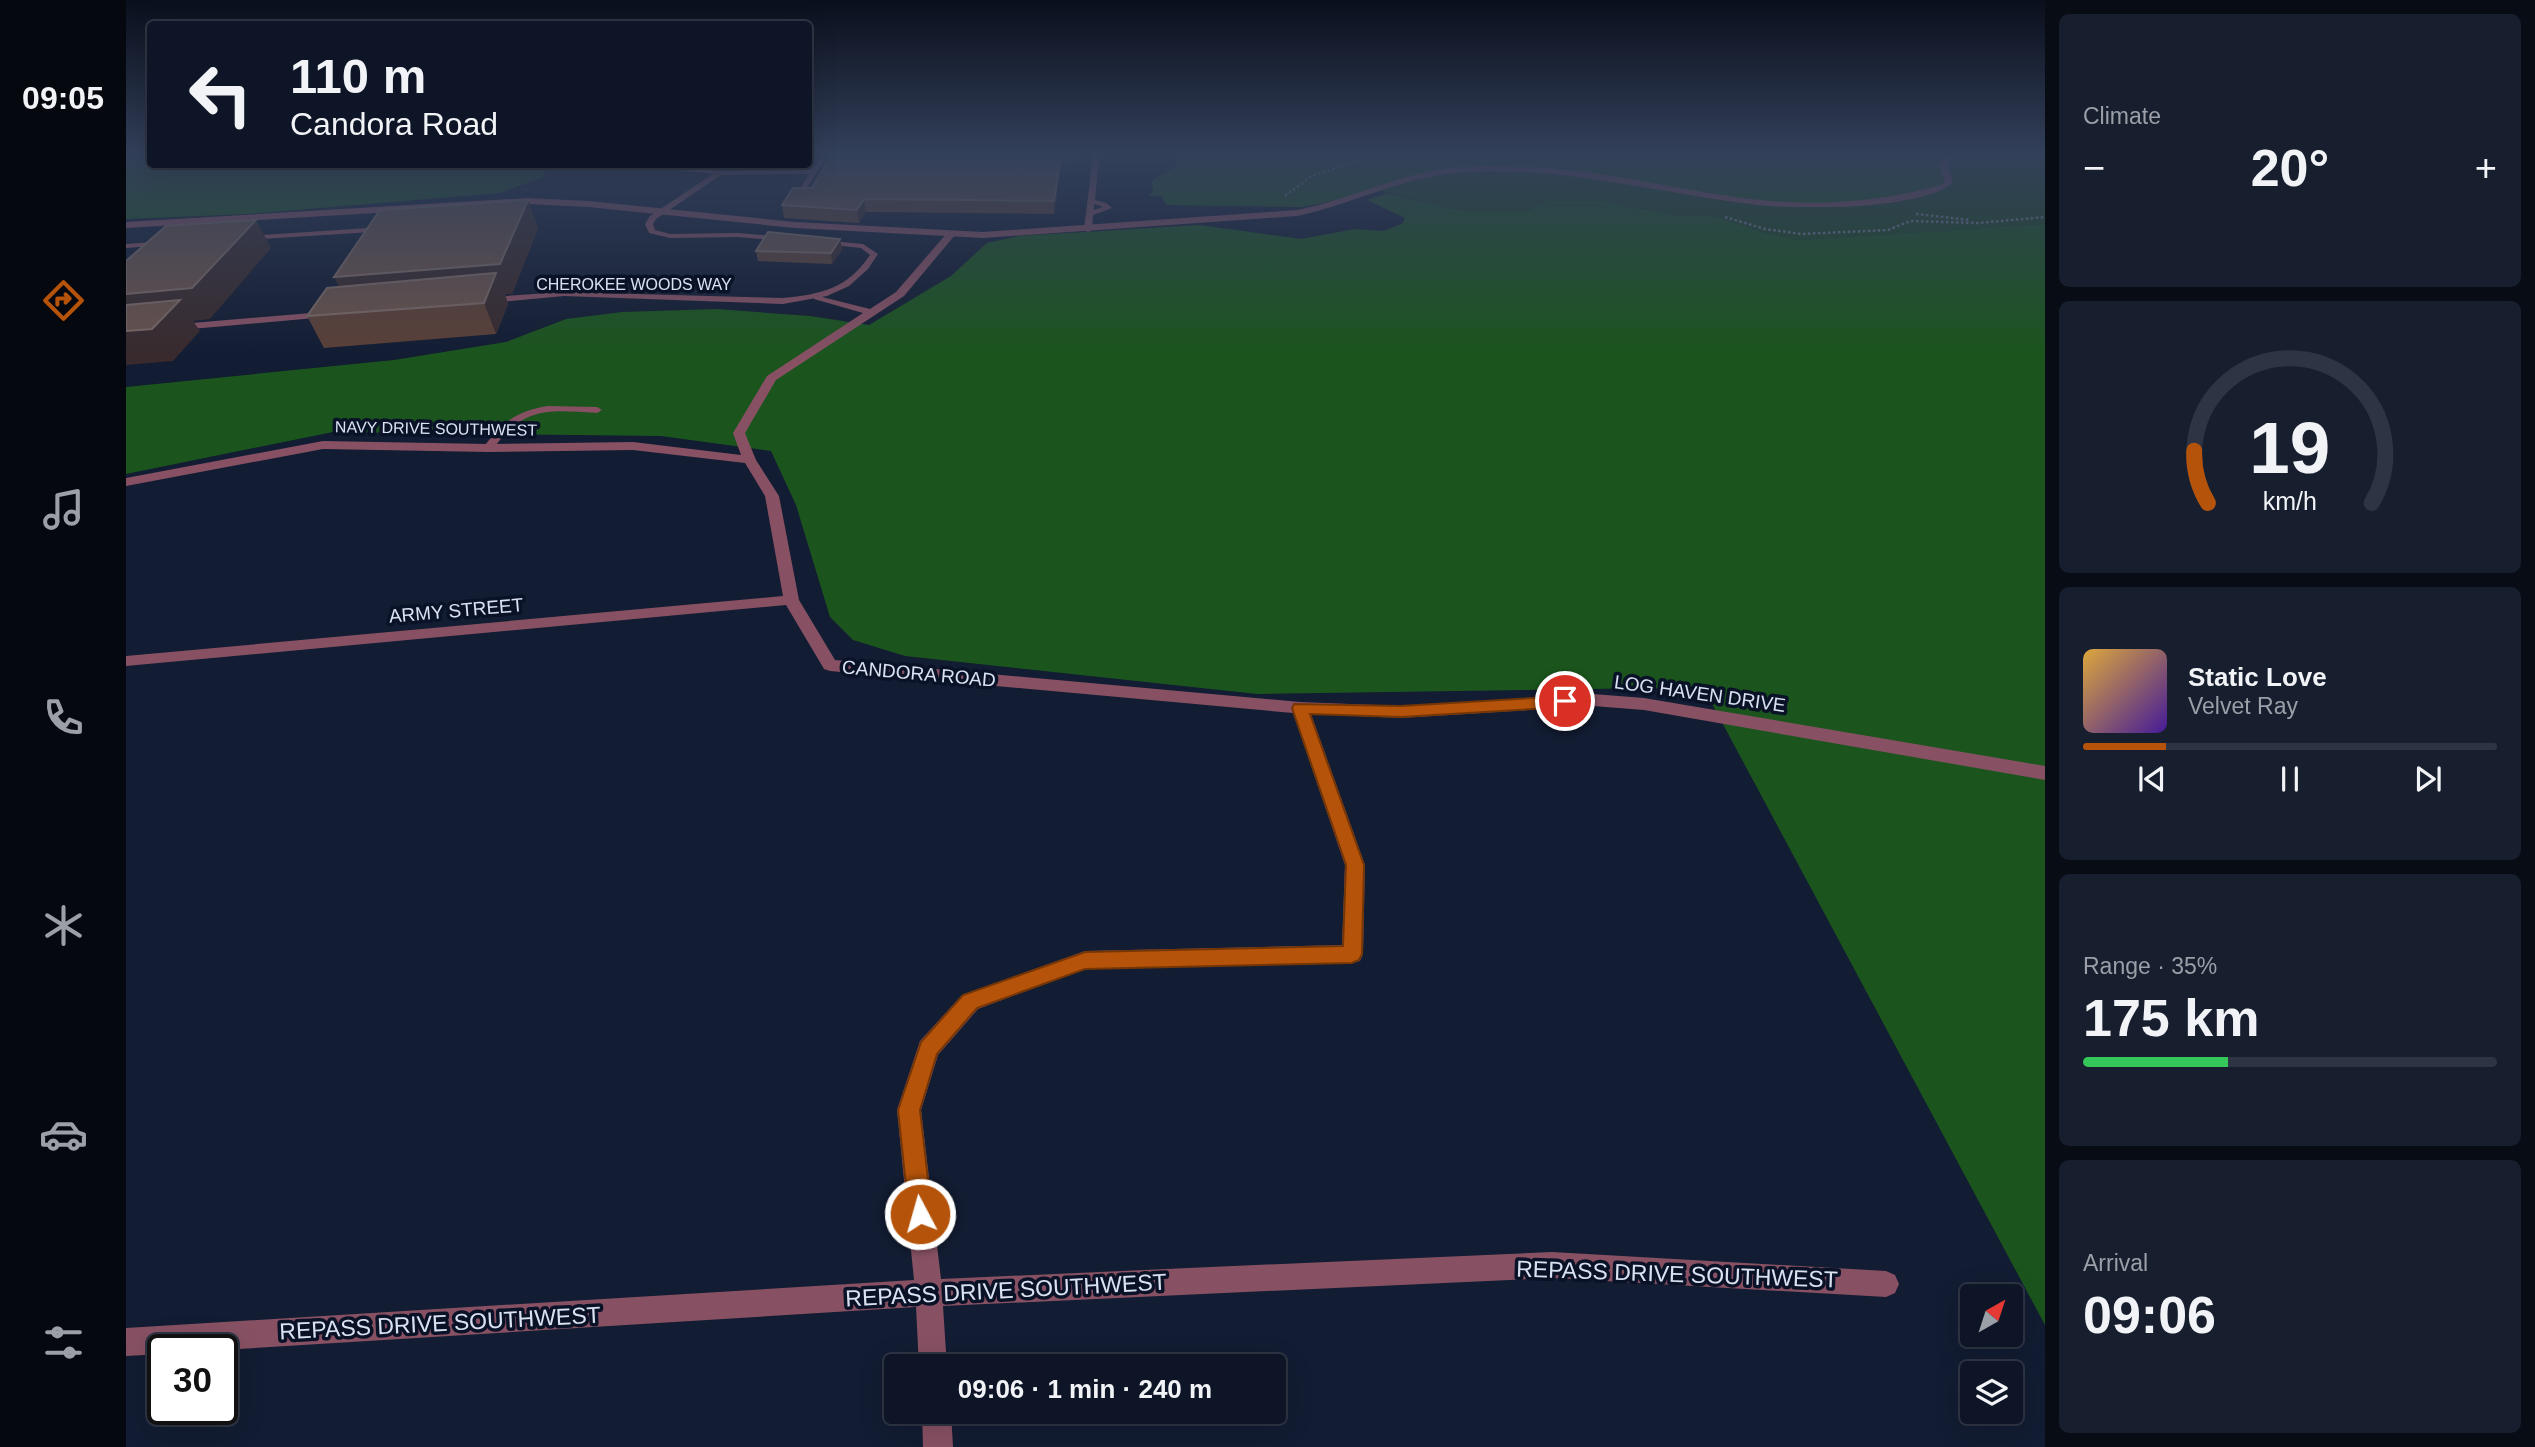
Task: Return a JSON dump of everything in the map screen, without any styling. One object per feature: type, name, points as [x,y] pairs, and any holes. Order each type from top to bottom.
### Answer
[{"type":"street","points":[[126,225],[165,223]]},
{"type":"street","points":[[770,223],[950,234],[1088,230],[1180,223]]},
{"type":"street","name":"CANDORA ROAD","points":[[950,234],[900,293],[771,378],[739,433],[749,460],[772,496],[791,600],[830,665],[1261,705]]},
{"type":"street","points":[[818,297],[871,312]]},
{"type":"street","name":"NAVY DRIVE SOUTHWEST","points":[[126,482],[323,445],[488,448],[633,446],[749,460]]},
{"type":"street","name":"ARMY STREET","points":[[126,661],[791,600]]},
{"type":"street","name":"LOG HAVEN DRIVE","points":[[1261,705],[1401,712],[1592,700],[1644,704],[2045,774]]},
{"type":"street","points":[[932,1354],[929,1293],[909,1110],[928,1049],[970,1002],[1085,960],[1352,954],[1355,865],[1300,708]]},
{"type":"street","name":"REPASS DRIVE SOUTHWEST","points":[[126,1342],[929,1293],[1552,1265],[1886,1284]]},
{"type":"street","points":[[937,1424],[938,1447]]},
{"type":"lane","points":[[651,223],[652,231],[670,236],[738,235],[792,239]]},
{"type":"lane","points":[[1088,230],[1089,223]]},
{"type":"lane","points":[[238,239],[394,228]]},
{"type":"lane","name":"CHEROKEE WOODS WAY","points":[[484,301],[564,294],[783,301],[818,297],[841,289],[866,271],[874,254],[863,246],[819,242]]},
{"type":"lane","points":[[126,246],[169,243]]},
{"type":"lane","points":[[145,253],[155,244]]},
{"type":"lane","points":[[165,329],[335,314]]},
{"type":"lane","points":[[488,448],[502,427],[522,413],[547,408],[597,410]]},
{"type":"green space","points":[[1734,223],[2045,223],[1798,240]]},
{"type":"green space","points":[[1734,223],[1798,240],[2045,224],[2045,1325],[1710,700],[1655,688],[1257,694],[905,656],[853,640],[830,617],[796,505],[771,451],[661,436],[333,432],[126,474],[126,387],[394,360],[506,342],[566,319],[622,312],[717,309],[810,316],[869,325],[951,276],[987,243],[1019,236],[1199,225],[1301,239],[1355,229],[1383,231],[1402,224]]},
{"type":"building","points":[[254,223],[192,288],[126,294],[126,261],[166,226]]},
{"type":"building","points":[[371,223],[518,223],[500,264],[334,277]]},
{"type":"building","points":[[768,232],[840,239],[831,253],[756,251]]},
{"type":"building","points":[[496,273],[484,303],[307,316],[327,288]]},
{"type":"building","points":[[180,300],[152,329],[126,331],[126,305]]},
{"type":"route","points":[[920,1214],[909,1110],[928,1049],[970,1002],[1085,960],[1352,954],[1355,865],[1300,708],[1401,712],[1565,701]]}]
